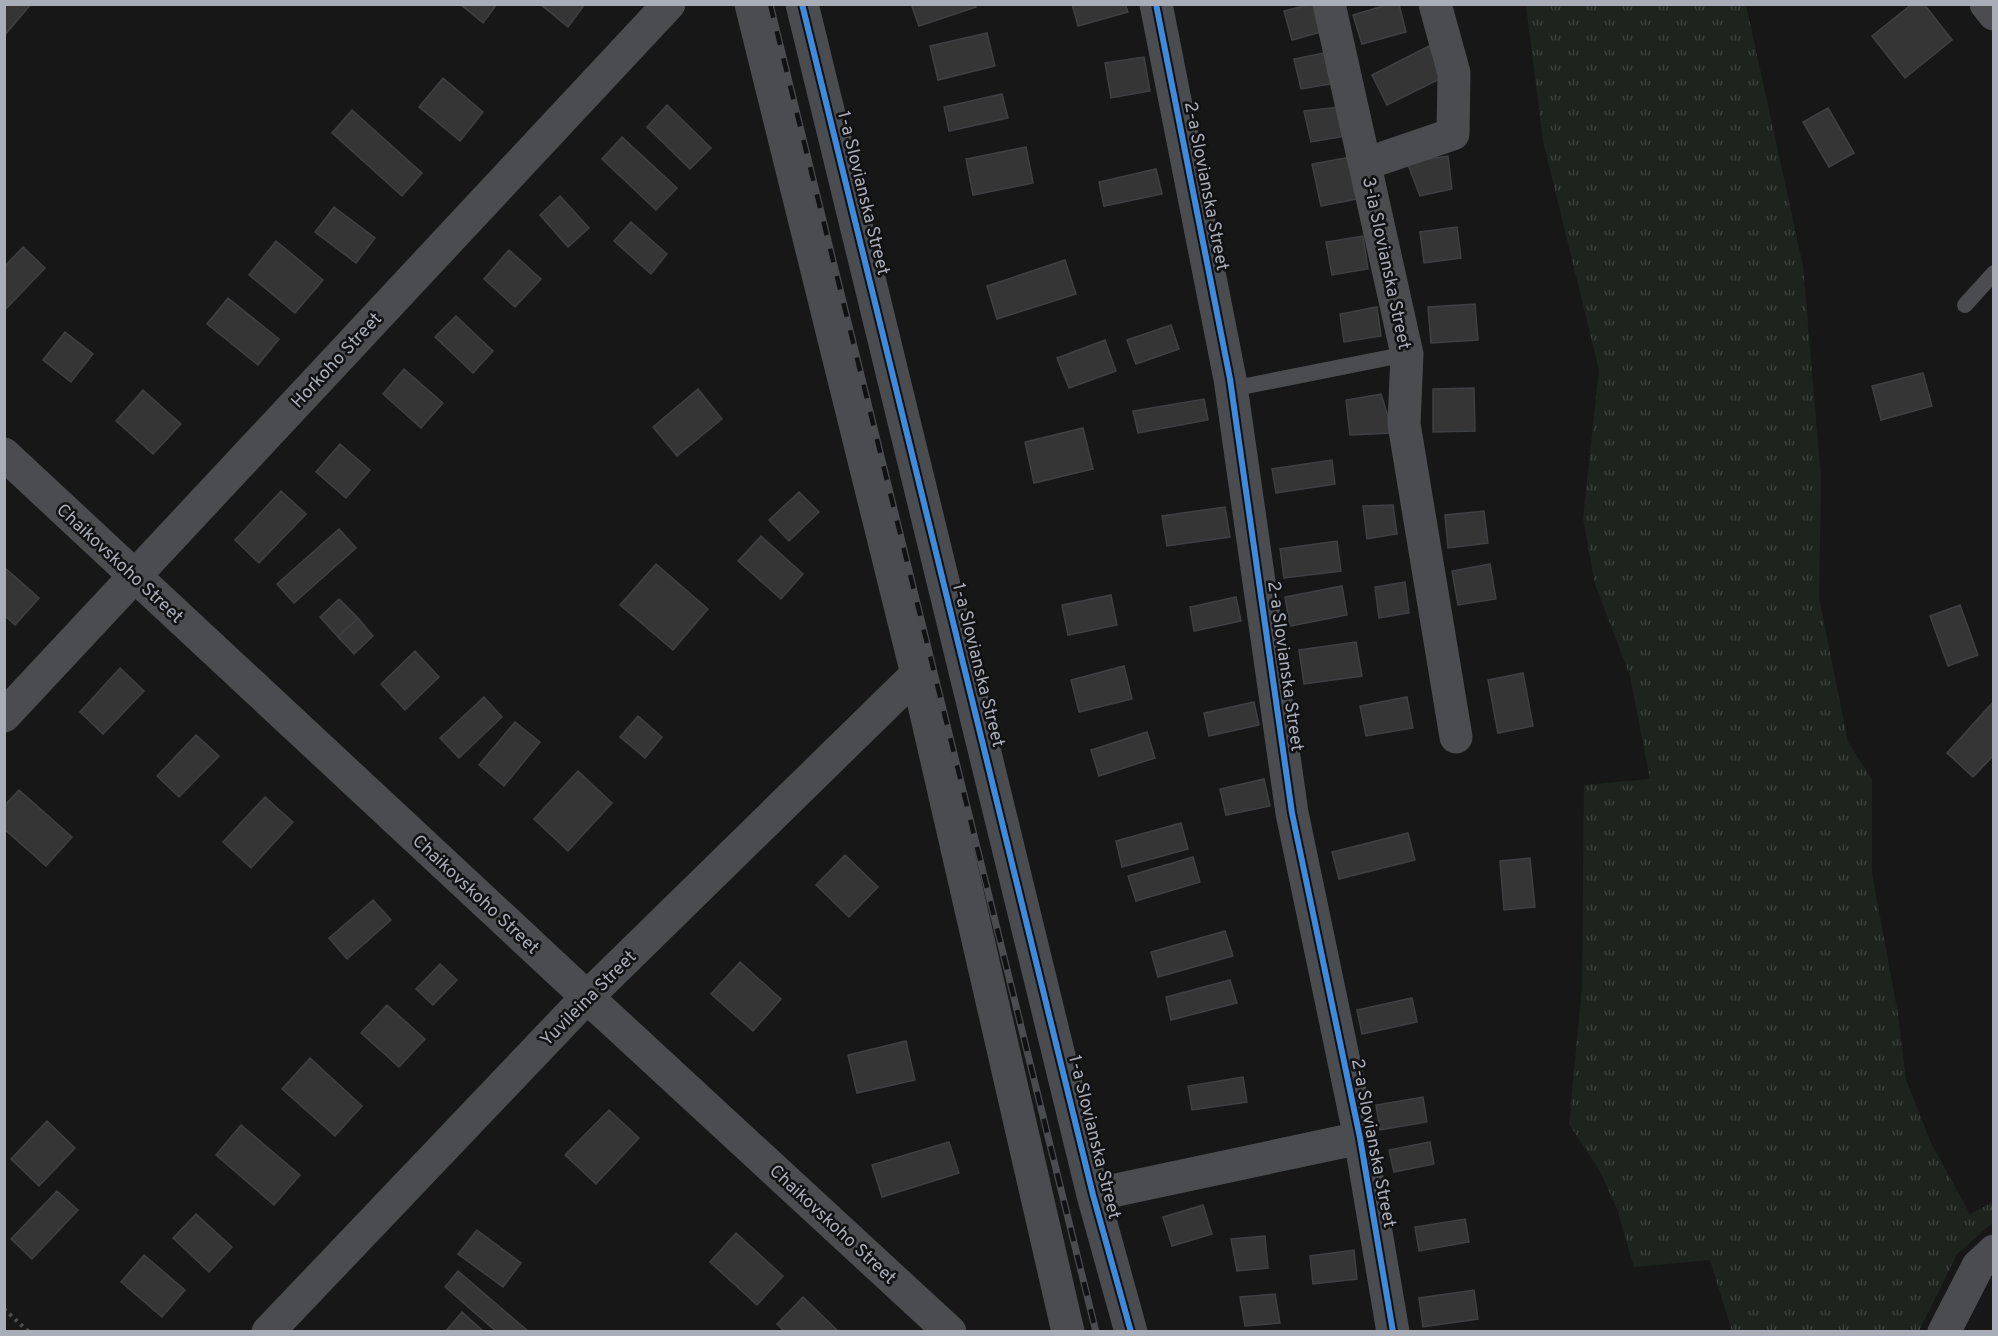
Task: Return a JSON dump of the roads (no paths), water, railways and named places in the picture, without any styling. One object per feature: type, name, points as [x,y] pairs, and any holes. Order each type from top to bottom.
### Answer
[{"type":"street","name":"Horkoho Street","points":[[4,716],[669,4]]},
{"type":"street","points":[[751,4],[917,674],[1069,1327],[1068,1332]]},
{"type":"street","name":"1-a Slovianska Street","points":[[802,4],[1093,1195],[1131,1332]]},
{"type":"street","name":"2-a Slovianska Street","points":[[1156,4],[1231,389],[1292,813],[1360,1138],[1393,1332]]},
{"type":"street","name":"3-ia Slovianska Street","points":[[1329,4],[1407,354],[1404,424],[1456,737]]},
{"type":"street","points":[[1365,164],[1453,134],[1454,73],[1435,4]]},
{"type":"street","points":[[1986,4],[1994,14]]},
{"type":"street","name":"Chaikovskoho Street","points":[[4,454],[586,997],[950,1332]]},
{"type":"street","name":"Yuvileina Street","points":[[268,1332],[586,997],[917,674]]},
{"type":"street","points":[[1093,1195],[1360,1138]]},
{"type":"street","points":[[1944,1332],[1978,1266],[1994,1251]]},
{"type":"lane","points":[[1965,305],[1994,273]]},
{"type":"lane","points":[[1231,389],[1407,354]]},
{"type":"railway","points":[[770,4],[1096,1332]]}]
